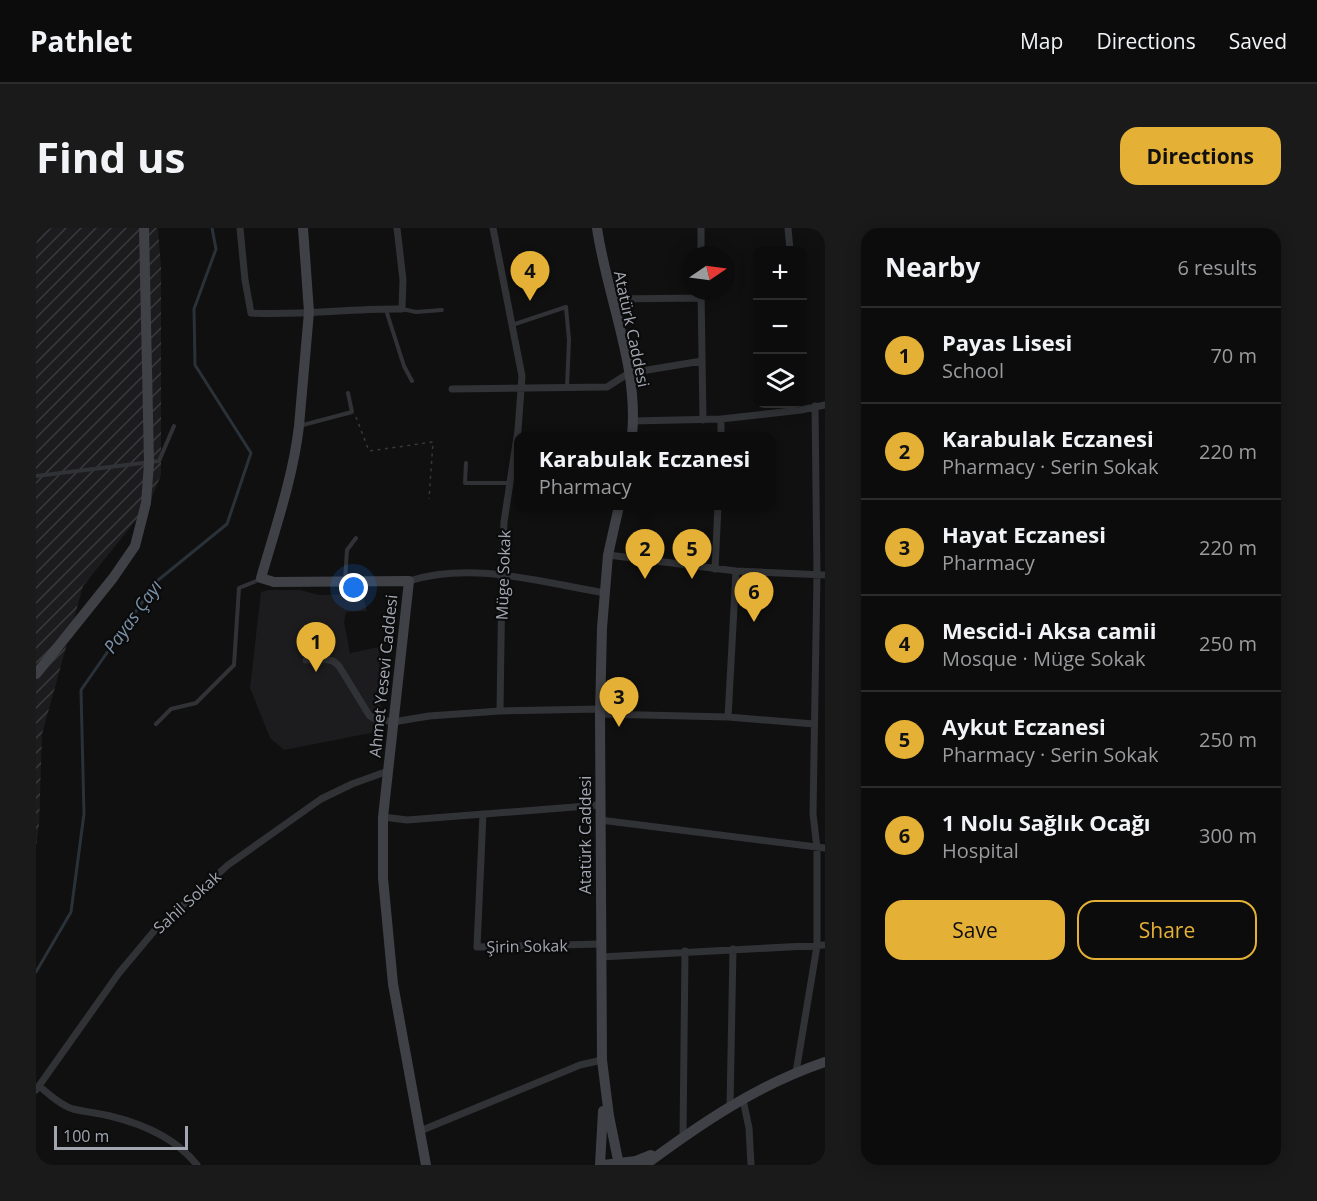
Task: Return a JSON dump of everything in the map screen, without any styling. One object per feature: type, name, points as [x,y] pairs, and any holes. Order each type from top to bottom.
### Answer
[{"type":"street","points":[[36,674],[135,546],[146,502],[149,463],[144,228]]},
{"type":"street","points":[[240,228],[244,280],[251,313],[273,315],[402,309],[403,280],[397,228]]},
{"type":"street","points":[[261,579],[281,507],[299,426],[309,312],[303,228]]},
{"type":"street","name":"Müge Sokak","points":[[493,228],[522,376],[516,432]]},
{"type":"street","name":"Atatürk Caddesi","points":[[597,228],[629,374],[632,432]]},
{"type":"street","points":[[701,228],[701,246]]},
{"type":"street","points":[[788,228],[790,246]]},
{"type":"street","points":[[613,299],[681,295]]},
{"type":"street","points":[[701,300],[704,420]]},
{"type":"street","points":[[452,389],[608,387],[629,374],[702,362]]},
{"type":"street","points":[[807,407],[825,405]]},
{"type":"street","points":[[796,1072],[821,945],[821,848],[813,814],[815,686],[821,575],[815,406]]},
{"type":"street","points":[[633,421],[722,419],[794,408]]},
{"type":"street","points":[[721,432],[722,419]]},
{"type":"street","name":"Müge Sokak","points":[[500,711],[504,522],[514,451]]},
{"type":"street","name":"Atatürk Caddesi","points":[[618,510],[608,555],[602,628],[600,820],[602,1060],[609,1116],[619,1164]]},
{"type":"street","points":[[715,569],[718,510]]},
{"type":"street","points":[[608,555],[736,571],[821,575]]},
{"type":"street","points":[[728,717],[736,571]]},
{"type":"street","points":[[409,582],[426,576],[448,573],[502,575],[605,593]]},
{"type":"street","name":"Ahmet Yesevi Caddesi","points":[[261,579],[274,582],[409,582],[383,817],[383,878],[393,984],[426,1165]]},
{"type":"street","points":[[306,660],[333,661],[339,666],[369,715],[393,722],[429,716],[500,711],[728,717],[814,724]]},
{"type":"street","points":[[815,686],[825,687]]},
{"type":"street","name":"Sahil Sokak","points":[[38,1088],[119,973],[155,930],[228,865],[321,799],[352,784],[388,771]]},
{"type":"street","points":[[814,779],[825,779]]},
{"type":"street","points":[[383,817],[407,820],[600,805]]},
{"type":"street","name":"Şirin Sokak","points":[[483,814],[477,947],[601,944]]},
{"type":"street","points":[[600,820],[821,848]]},
{"type":"street","points":[[601,957],[821,945]]},
{"type":"street","points":[[730,1107],[733,949]]},
{"type":"street","points":[[679,1140],[685,951]]},
{"type":"street","points":[[420,1131],[580,1065],[602,1060],[601,1165],[636,1161],[679,1140]]},
{"type":"street","points":[[646,1165],[679,1140],[730,1107],[796,1072],[825,1062]]},
{"type":"street","points":[[38,1088],[72,1108],[142,1126],[171,1140],[197,1165]]},
{"type":"street","points":[[743,1100],[751,1165]]},
{"type":"lane","points":[[512,325],[566,307],[569,340],[567,387]]},
{"type":"lane","points":[[386,309],[404,366],[412,381]]},
{"type":"lane","points":[[402,309],[416,312],[442,310]]},
{"type":"lane","points":[[299,426],[352,412],[348,393]]},
{"type":"lane","points":[[36,476],[159,461],[174,426]]},
{"type":"lane","points":[[466,463],[465,483],[510,483]]},
{"type":"lane","points":[[345,582],[347,550],[356,538]]},
{"type":"lane","points":[[156,724],[171,709],[196,703],[234,665],[239,588],[261,579]]},
{"type":"path","points":[[352,412],[357,418],[369,451],[433,442],[429,499]]},
{"type":"shaded area","points":[[36,228],[158,228],[161,268],[161,475],[149,504],[83,586],[42,734],[39,825],[36,847]]},
{"type":"shaded area","points":[[300,590],[319,595],[362,594],[367,611],[346,612],[344,622],[350,653],[379,647],[381,719],[376,732],[284,750],[270,738],[250,688],[261,592]]},
{"type":"waterway","name":"Payas Çayı","points":[[36,972],[71,912],[84,814],[81,690],[157,581],[227,524],[251,453],[195,365],[194,309],[216,249],[212,228]]},
{"type":"place","name":"Mescid-i Aksa camii","points":[[530,301]]},
{"type":"place","name":"Karabulak Eczanesi","points":[[645,579]]},
{"type":"place","name":"Aykut Eczanesi","points":[[692,579]]},
{"type":"place","name":"1 Nolu Sağlık Ocağı","points":[[754,622]]},
{"type":"place","name":"Payas Lisesi","points":[[316,672]]},
{"type":"place","name":"Hayat Eczanesi","points":[[619,727]]}]
